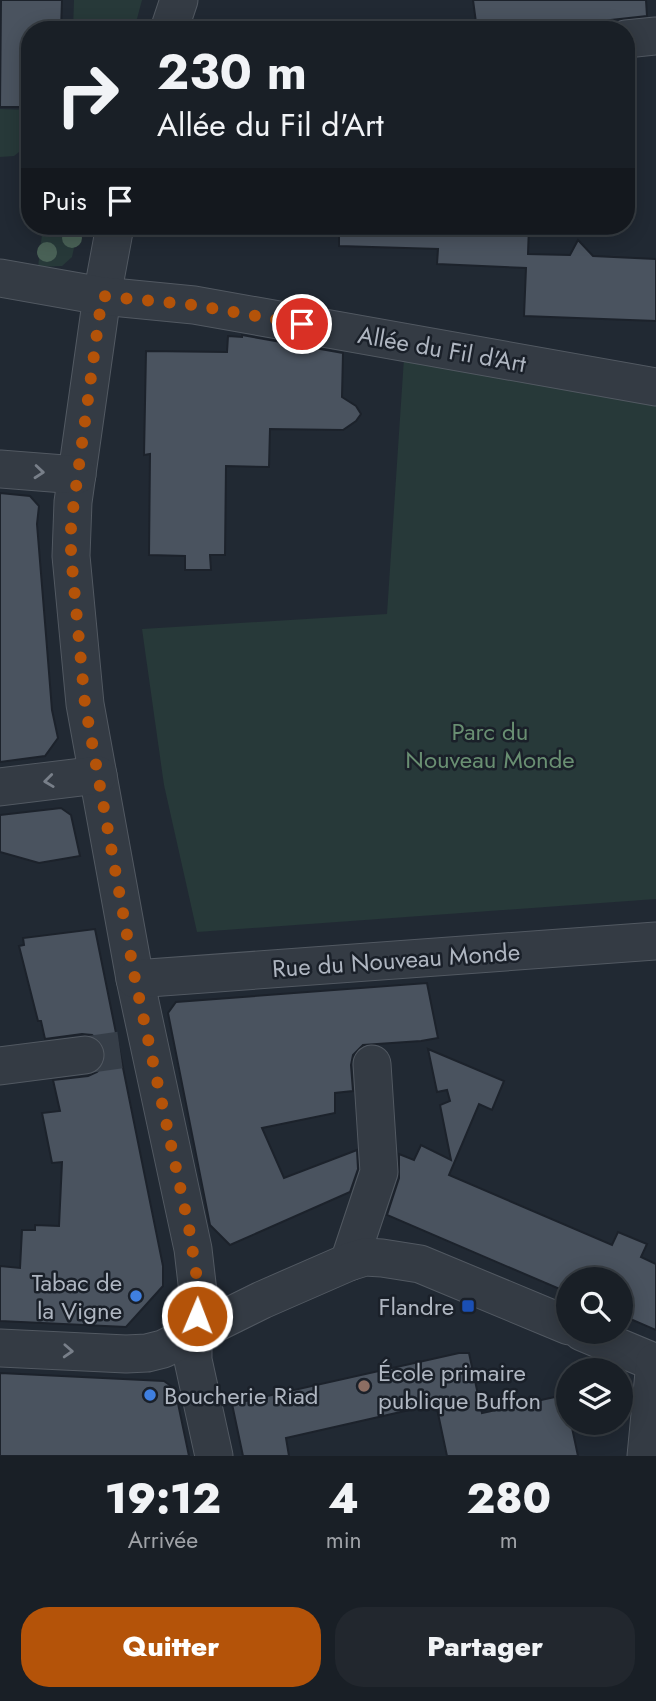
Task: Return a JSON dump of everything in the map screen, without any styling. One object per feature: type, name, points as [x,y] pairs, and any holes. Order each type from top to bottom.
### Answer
[{"type":"street","points":[[172,21],[178,0]]},
{"type":"street","points":[[635,38],[656,36]]},
{"type":"street","points":[[113,235],[77,475],[71,524],[71,555],[82,681],[135,979],[118,1050],[189,1228],[199,1301],[193,1335],[193,1360],[214,1456]]},
{"type":"street","name":"Allée du Fil d'Art","points":[[0,278],[102,296],[194,305],[656,387]]},
{"type":"street","points":[[0,469],[77,475]]},
{"type":"street","points":[[0,787],[98,775]]},
{"type":"street","name":"Rue du Nouveau Monde","points":[[135,979],[656,941]]},
{"type":"street","points":[[0,1066],[118,1050]]},
{"type":"street","points":[[349,1262],[379,1172],[372,1064]]},
{"type":"street","points":[[0,1348],[147,1353],[163,1349],[262,1300],[349,1262],[365,1258],[420,1264],[556,1321]]},
{"type":"street","points":[[610,1344],[655,1363],[646,1456]]},
{"type":"green space","points":[[74,0],[142,0],[136,21],[73,21]]},
{"type":"green space","points":[[0,109],[21,110],[21,150],[14,156],[0,157]]},
{"type":"green space","points":[[42,235],[77,235],[72,257],[62,266],[38,267]]},
{"type":"green space","name":"Parc du Nouveau Monde","points":[[404,358],[656,403],[656,899],[197,932],[164,785],[142,629],[387,614]]},
{"type":"building","points":[[1,0],[62,0],[61,21],[21,21],[21,107],[0,107]]},
{"type":"building","points":[[473,0],[646,0],[647,16],[602,21],[476,21]]},
{"type":"building","points":[[339,235],[529,235],[528,254],[570,255],[578,240],[593,256],[656,259],[656,321],[524,316],[526,268],[437,264],[438,249],[339,246]]},
{"type":"building","points":[[242,335],[343,353],[342,397],[356,406],[361,414],[343,430],[270,429],[269,467],[226,466],[225,555],[210,555],[211,570],[185,570],[185,556],[149,555],[150,454],[144,455],[146,351],[227,352],[228,336]]},
{"type":"building","points":[[0,493],[30,496],[39,506],[37,524],[52,710],[58,738],[45,756],[0,762]]},
{"type":"building","points":[[61,808],[71,815],[80,856],[39,863],[0,852],[0,815]]},
{"type":"building","points":[[95,929],[163,1266],[163,1286],[126,1327],[0,1321],[0,1266],[20,1268],[22,1230],[35,1230],[35,1225],[59,1226],[62,1162],[52,1163],[42,1113],[60,1111],[53,1080],[88,1076],[97,1072],[104,1064],[106,1053],[102,1043],[92,1035],[45,1039],[19,946],[24,945],[23,938]]},
{"type":"building","points":[[427,983],[438,1038],[363,1045],[353,1055],[353,1091],[335,1093],[335,1113],[262,1128],[284,1178],[357,1150],[358,1169],[350,1192],[230,1245],[210,1225],[168,1013],[176,1002]]},
{"type":"building","points":[[428,1049],[504,1081],[492,1110],[479,1104],[449,1175],[612,1245],[618,1232],[647,1244],[641,1257],[656,1264],[656,1330],[633,1320],[633,1267],[556,1267],[556,1287],[387,1215],[399,1178],[399,1154],[414,1160],[421,1145],[451,1160],[440,1105],[450,1101],[447,1090],[437,1092]]},
{"type":"building","points":[[459,1353],[469,1353],[482,1413],[556,1397],[556,1435],[574,1435],[578,1456],[447,1456],[436,1404],[286,1438],[289,1456],[243,1456],[232,1404]]},
{"type":"building","points":[[0,1373],[164,1381],[175,1389],[189,1456],[0,1456]]},
{"type":"tunnel","points":[[85,1055],[120,1050]]},
{"type":"place","name":"Tabac de la Vigne","points":[[136,1296]]},
{"type":"place","name":"Flandre","points":[[468,1306]]},
{"type":"place","name":"École primaire publique Buffon","points":[[364,1386]]},
{"type":"place","name":"Boucherie Riad","points":[[150,1395]]},
{"type":"route","points":[[197,1316],[198,1285],[189,1228],[135,979],[85,704],[70,540],[73,502],[102,296],[194,305],[302,324]]}]
